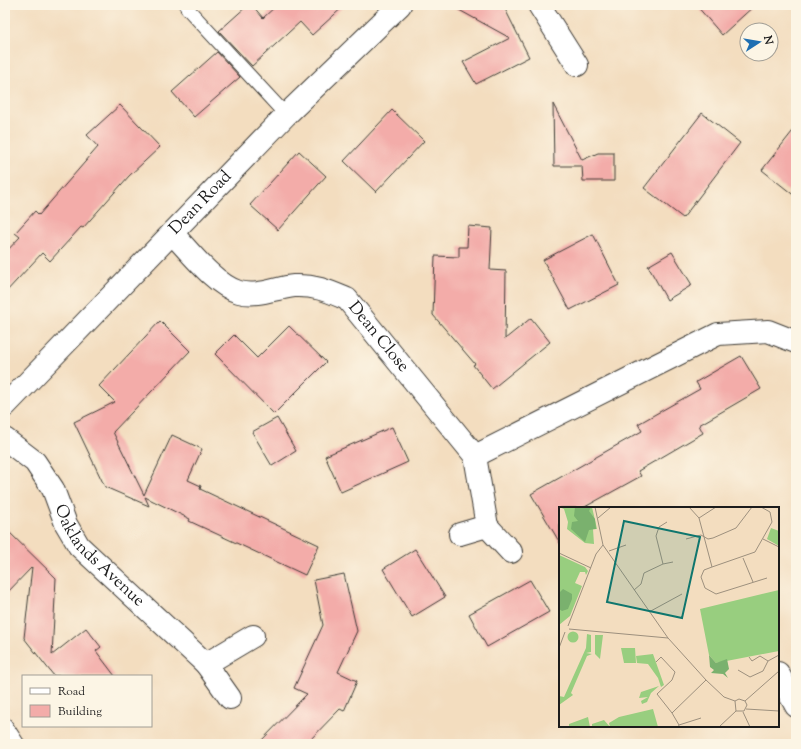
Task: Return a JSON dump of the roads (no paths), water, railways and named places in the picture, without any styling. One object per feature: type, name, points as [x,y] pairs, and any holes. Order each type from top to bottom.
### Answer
[{"type":"street","name":"Dean Road","points":[[5,406],[173,234],[286,115],[400,5]]},
{"type":"street","points":[[538,5],[577,65]]},
{"type":"street","name":"Dean Close","points":[[173,234],[221,282],[238,292],[255,294],[294,286],[319,287],[347,299],[475,456],[487,526]]},
{"type":"street","points":[[475,456],[718,334],[768,332],[796,342]]},
{"type":"street","name":"Oaklands Avenue","points":[[5,439],[35,462],[53,489],[66,524],[79,546],[206,664],[230,698]]},
{"type":"street","points":[[460,534],[487,526],[511,552]]},
{"type":"street","points":[[206,664],[253,636]]},
{"type":"street","points":[[779,675],[796,706]]},
{"type":"lane","points":[[187,8],[286,115]]},
{"type":"lane","points":[[5,724],[18,744]]}]
